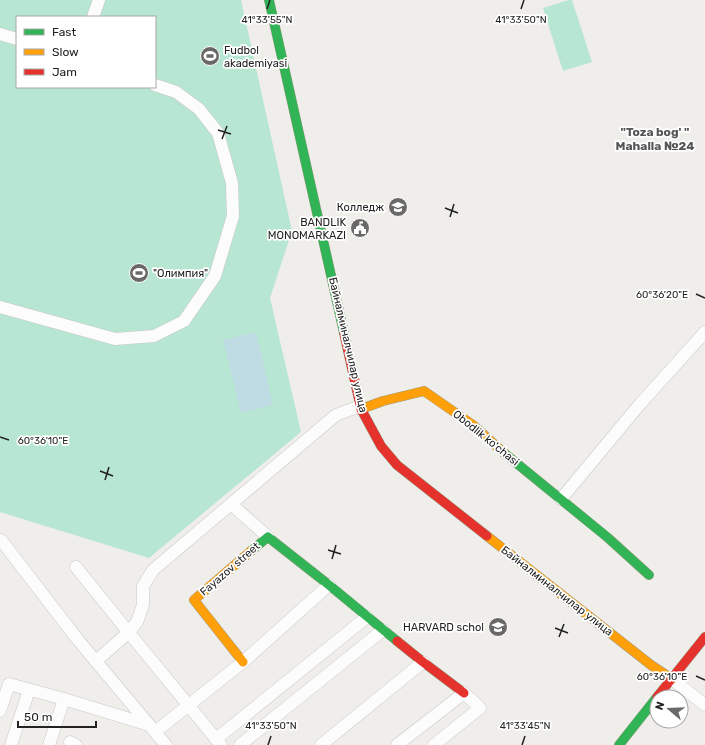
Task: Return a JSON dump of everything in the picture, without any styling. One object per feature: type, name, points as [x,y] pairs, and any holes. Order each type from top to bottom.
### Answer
[{"type":"street","points":[[93,16],[99,0]]},
{"type":"street","name":"Байналминалчилар улица","points":[[269,0],[360,408],[371,429],[397,464],[414,479],[651,665],[672,679],[705,705]]},
{"type":"street","points":[[0,34],[16,39]]},
{"type":"street","points":[[0,307],[116,339],[154,336],[184,320],[216,276],[233,216],[232,183],[218,133],[199,109],[176,92],[156,85]]},
{"type":"street","points":[[560,499],[640,404],[705,332]]},
{"type":"street","name":"Obodlik ko'chasi","points":[[360,408],[424,391],[473,425],[516,463],[607,537],[649,575]]},
{"type":"street","points":[[96,661],[129,632],[137,622],[143,605],[143,586],[153,570],[336,415],[360,408]]},
{"type":"street","points":[[230,504],[268,537]]},
{"type":"street","name":"Fayazov street","points":[[243,662],[194,600],[268,537],[423,662],[464,693],[480,708],[434,745]]},
{"type":"street","points":[[0,541],[78,640],[165,745]]},
{"type":"street","points":[[76,566],[219,742],[367,617]]},
{"type":"street","points":[[0,711],[9,684],[64,699],[152,728],[189,706],[243,662],[329,585]]},
{"type":"street","points":[[240,745],[383,630]]},
{"type":"street","points":[[664,689],[705,637]]},
{"type":"street","points":[[321,745],[423,662]]},
{"type":"street","points":[[11,745],[29,690]]},
{"type":"street","points":[[397,745],[464,693]]},
{"type":"street","points":[[49,745],[64,699]]},
{"type":"street","points":[[619,745],[649,707]]},
{"type":"green space","name":"\"Олимпия\"","points":[[0,0],[241,0],[292,231],[270,298],[301,432],[149,558],[0,512]]},
{"type":"green space","points":[[572,0],[592,62],[563,71],[543,8]]},
{"type":"water","points":[[256,332],[273,405],[241,413],[223,340]]},
{"type":"traffic: fast","points":[[269,0],[344,333]]},
{"type":"traffic: fast","points":[[504,453],[607,537],[649,575]]},
{"type":"traffic: fast","points":[[251,551],[268,537],[397,641]]},
{"type":"traffic: fast","points":[[619,745],[649,707]]},
{"type":"traffic: slow","points":[[361,409],[383,401],[424,391],[473,425],[504,453]]},
{"type":"traffic: slow","points":[[487,536],[651,665],[672,679]]},
{"type":"traffic: slow","points":[[243,662],[194,600],[251,551]]},
{"type":"traffic: jam","points":[[344,333],[361,409],[381,446],[397,465],[487,536]]},
{"type":"traffic: jam","points":[[663,689],[705,637]]},
{"type":"traffic: jam","points":[[397,641],[464,693]]},
{"type":"place","name":"Fudbol akademiyasi","points":[[210,56]]},
{"type":"place","name":"Колледж","points":[[398,207]]},
{"type":"place","name":"BANDLIK MONOMARKAZI","points":[[360,228]]},
{"type":"place","name":"\"Олимпия\"","points":[[139,273]]},
{"type":"place","name":"HARVARD schol","points":[[498,627]]},
{"type":"district","name":"\"Toza bog' \" Mahalla №24","points":[[655,139]]}]
